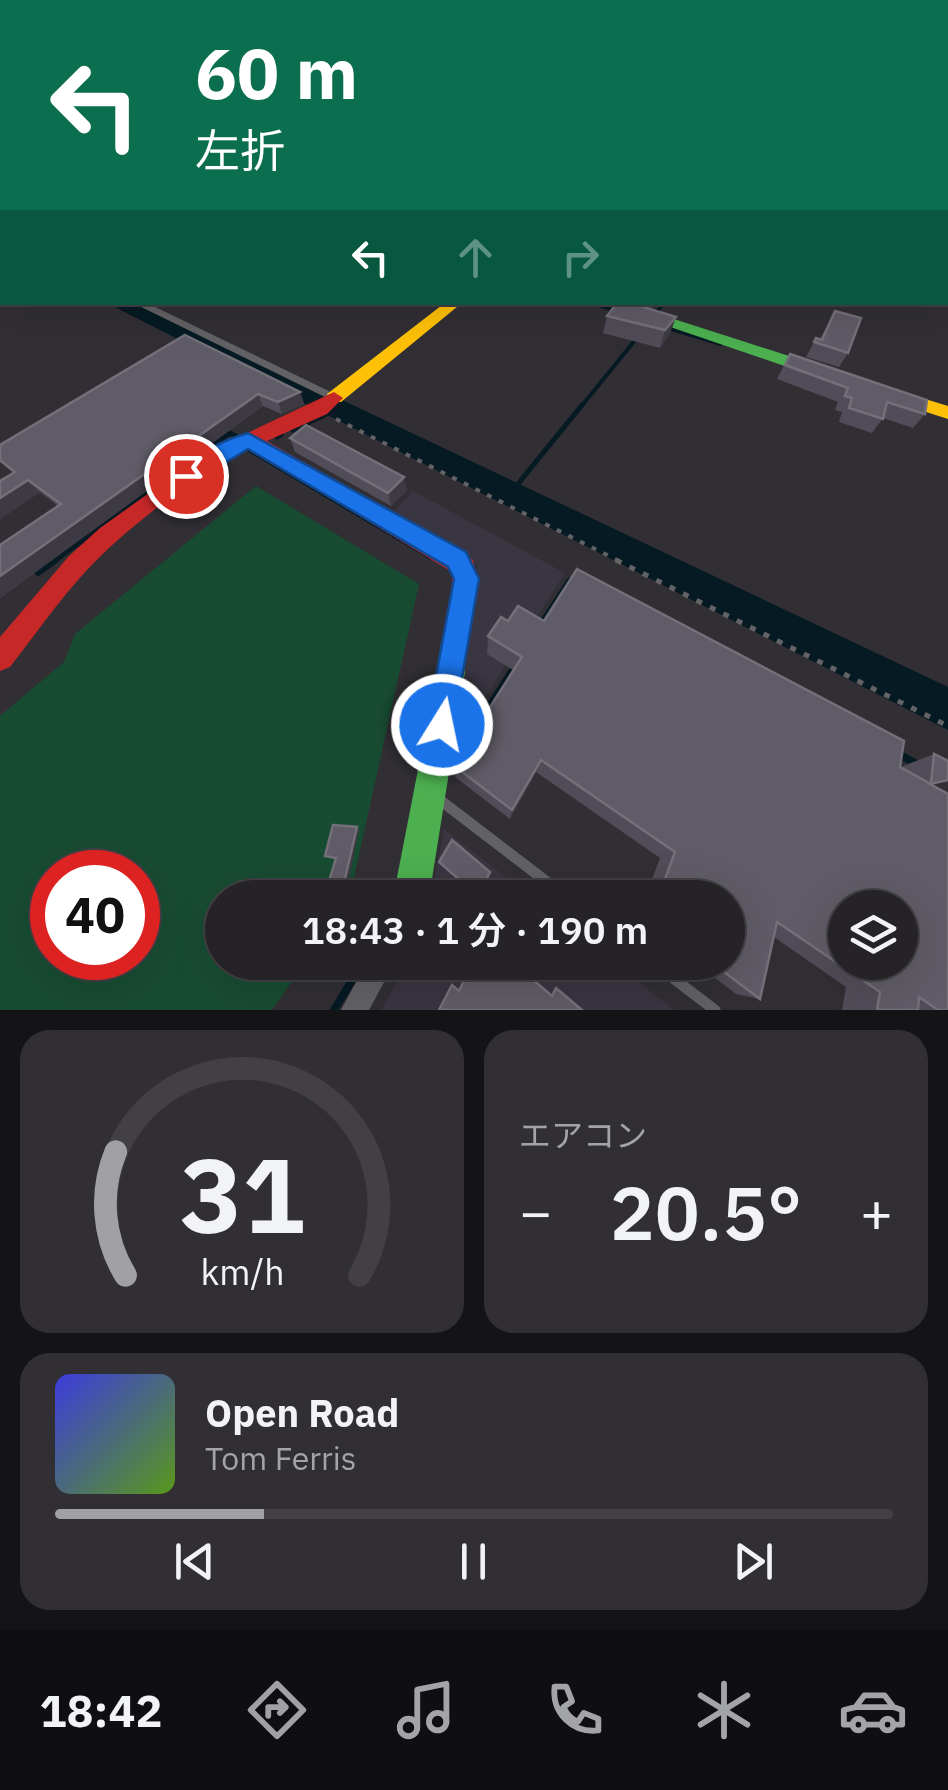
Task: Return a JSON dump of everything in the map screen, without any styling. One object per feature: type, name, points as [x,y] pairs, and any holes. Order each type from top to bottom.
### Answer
[{"type":"street","points":[[142,305],[328,406]]},
{"type":"street","points":[[0,658],[94,547],[212,458],[328,406],[452,305]]},
{"type":"street","points":[[613,305],[826,373]]},
{"type":"street","points":[[879,390],[948,412]]},
{"type":"street","points":[[248,440],[457,560],[464,568],[465,590],[414,880]]},
{"type":"street","points":[[354,1010],[372,980]]},
{"type":"lane","points":[[430,792],[545,880]]},
{"type":"lane","points":[[675,980],[714,1010]]},
{"type":"path","points":[[328,406],[948,726]]},
{"type":"shaded area","points":[[413,491],[565,573],[448,755],[443,753],[477,566],[391,514]]},
{"type":"shaded area","points":[[444,829],[509,880],[434,880]]},
{"type":"shaded area","points":[[398,980],[636,980],[674,1010],[381,1010]]},
{"type":"green space","points":[[256,486],[419,584],[353,880],[205,880],[205,980],[293,980],[272,1010],[0,1010],[0,716],[64,662],[75,634]]},
{"type":"building","points":[[616,305],[644,305],[676,317],[665,330],[607,316]]},
{"type":"building","points":[[835,311],[861,318],[848,353],[814,342],[816,338],[822,340]]},
{"type":"building","points":[[185,335],[300,392],[278,402],[258,394],[0,576],[0,545],[61,504],[28,480],[0,498],[0,481],[15,472],[0,460],[0,445]]},
{"type":"building","points":[[790,354],[927,400],[925,414],[887,402],[883,419],[849,408],[852,398],[845,396],[848,388],[785,365]]},
{"type":"building","points":[[306,425],[404,477],[388,493],[290,438]]},
{"type":"building","points":[[577,569],[904,741],[900,767],[948,794],[948,1010],[938,1010],[919,997],[918,1010],[877,1010],[880,992],[862,980],[918,980],[918,890],[828,890],[828,957],[777,922],[760,999],[735,980],[745,980],[745,880],[665,880],[675,852],[541,760],[512,810],[453,765],[522,657],[488,636],[501,617],[508,621],[518,606],[544,621]]},
{"type":"building","points":[[934,754],[948,761],[948,780],[931,784]]},
{"type":"building","points":[[333,825],[357,827],[345,880],[329,880],[336,858],[325,856]]},
{"type":"building","points":[[452,840],[490,872],[486,880],[460,880],[439,862]]},
{"type":"building","points":[[464,980],[533,980],[552,996],[556,988],[582,1010],[439,1010],[452,985],[459,991]]},
{"type":"waterway","points":[[122,305],[948,709]]},
{"type":"waterway","points":[[599,305],[617,311]]},
{"type":"waterway","points":[[654,315],[662,305]]},
{"type":"waterway","points":[[665,327],[721,344]]},
{"type":"waterway","points":[[580,408],[636,339]]},
{"type":"waterway","points":[[509,495],[582,405]]},
{"type":"waterway","points":[[293,430],[335,410]]},
{"type":"waterway","points":[[53,562],[230,433],[239,438]]},
{"type":"waterway","points":[[277,437],[281,435]]},
{"type":"waterway","points":[[250,450],[431,557]]},
{"type":"waterway","points":[[38,573],[56,560]]},
{"type":"waterway","points":[[540,626],[570,580],[573,581]]},
{"type":"waterway","points":[[455,759],[515,665]]},
{"type":"waterway","points":[[897,753],[908,759]]},
{"type":"waterway","points":[[451,765],[456,757]]},
{"type":"waterway","points":[[904,757],[918,765]]},
{"type":"waterway","points":[[334,1010],[352,980]]},
{"type":"traffic: fast","points":[[613,305],[811,369]]},
{"type":"traffic: fast","points":[[414,880],[451,672]]},
{"type":"traffic: slow","points":[[334,398],[452,305]]},
{"type":"traffic: slow","points":[[899,397],[948,413]]},
{"type":"traffic: jam","points":[[0,658],[78,563],[108,535],[212,458],[320,409],[334,398]]},
{"type":"traffic: jam","points":[[249,440],[464,567],[465,591],[451,672]]},
{"type":"route","points":[[186,476],[224,450],[248,440],[457,560],[467,579],[442,725]]}]
